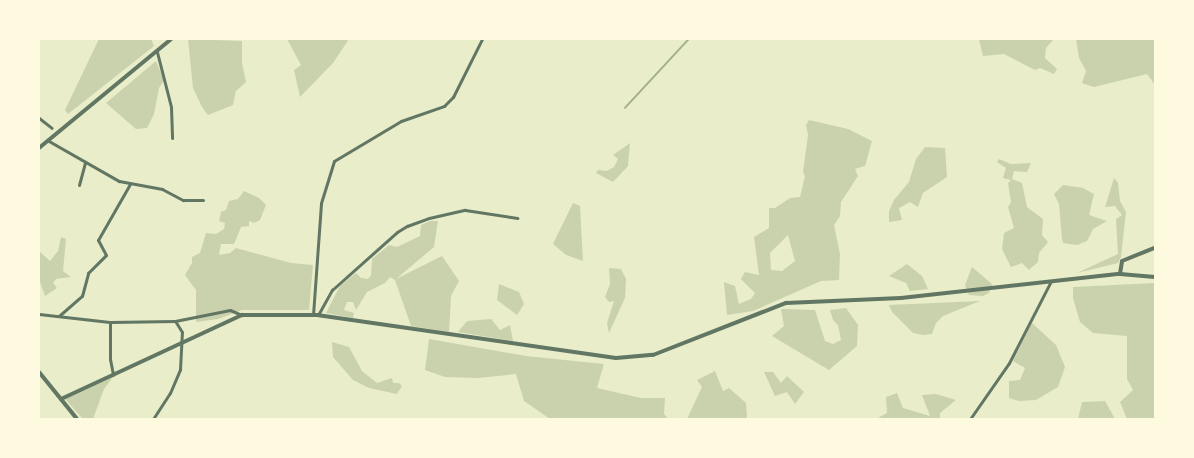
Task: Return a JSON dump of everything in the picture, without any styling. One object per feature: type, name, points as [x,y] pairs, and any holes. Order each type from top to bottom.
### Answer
[{"type":"street","points":[[39,148],[171,39]]},
{"type":"street","points":[[315,315],[321,202],[334,161],[401,121],[444,106],[453,98],[482,39]]},
{"type":"street","points":[[157,52],[171,107],[172,138]]},
{"type":"street","points":[[39,118],[52,128]]},
{"type":"street","points":[[47,141],[119,181],[162,189],[183,201],[203,200]]},
{"type":"street","points":[[79,185],[85,162]]},
{"type":"street","points":[[59,316],[81,296],[88,273],[106,255],[98,240],[129,184]]},
{"type":"street","points":[[315,315],[332,290],[397,232],[407,226],[429,218],[465,210],[518,218]]},
{"type":"street","points":[[1120,274],[1122,261],[1155,248]]},
{"type":"street","points":[[61,399],[242,315],[315,315],[616,358],[653,355],[786,303],[901,298],[1120,274],[1155,277]]},
{"type":"street","points":[[970,419],[1009,363],[1051,281]]},
{"type":"street","points":[[39,314],[110,322],[175,321],[230,309],[242,315]]},
{"type":"street","points":[[153,419],[170,393],[180,369],[182,332],[175,321]]},
{"type":"street","points":[[110,322],[112,375]]},
{"type":"street","points":[[39,372],[77,419]]},
{"type":"green space","points":[[99,39],[151,39],[154,46],[68,114],[65,110]]},
{"type":"green space","points":[[188,39],[242,41],[242,63],[246,82],[236,91],[233,105],[208,115],[202,107],[193,88]]},
{"type":"green space","points":[[287,39],[349,39],[333,63],[300,97],[294,70],[301,65]]},
{"type":"green space","points":[[979,39],[1054,39],[1046,48],[1045,58],[1057,69],[1054,74],[1040,68],[1035,70],[1004,54],[983,56]]},
{"type":"green space","points":[[1076,39],[1155,39],[1155,85],[1147,74],[1094,87],[1082,83],[1086,71],[1079,58]]},
{"type":"green space","points":[[156,61],[164,80],[159,88],[154,114],[147,128],[136,129],[106,103]]},
{"type":"green space","points":[[809,120],[848,129],[872,141],[865,166],[855,169],[858,176],[841,202],[840,216],[834,225],[840,254],[839,280],[821,281],[753,311],[727,315],[724,282],[735,286],[739,304],[751,299],[755,293],[741,279],[745,272],[759,275],[754,237],[769,228],[769,208],[775,208],[790,198],[800,197],[805,176],[803,172],[808,135],[806,125]],"holes":[[[788,235],[795,261],[782,271],[771,270],[770,253]]]},
{"type":"green space","points":[[630,143],[628,166],[613,182],[596,173],[598,170],[607,171],[614,167],[618,159],[613,155]]},
{"type":"green space","points":[[925,147],[945,148],[947,177],[923,193],[918,207],[910,202],[899,208],[902,220],[889,222],[889,211],[894,200],[909,182],[916,159]]},
{"type":"green space","points":[[999,159],[1011,164],[1031,163],[1027,172],[1014,171],[1012,179],[1022,183],[1027,207],[1043,219],[1042,235],[1048,242],[1039,253],[1038,262],[1029,270],[1022,263],[1011,267],[1002,249],[1004,233],[1014,228],[1008,207],[1011,202],[1008,183],[1011,180],[1003,178],[1006,168],[997,162]]},
{"type":"green space","points":[[1114,178],[1118,183],[1120,201],[1126,212],[1121,257],[1118,263],[1077,273],[1118,254],[1116,219],[1122,215],[1115,206],[1105,207]]},
{"type":"green space","points":[[1063,185],[1083,188],[1094,194],[1089,215],[1107,221],[1093,229],[1087,241],[1077,245],[1063,243],[1062,239],[1059,204],[1054,194]]},
{"type":"green space","points":[[244,191],[259,198],[266,205],[260,220],[254,223],[249,221],[249,226],[241,227],[234,244],[221,244],[219,255],[230,253],[236,248],[291,263],[313,265],[309,310],[242,310],[218,319],[196,322],[196,290],[185,275],[192,263],[192,257],[200,253],[206,233],[216,234],[224,229],[225,223],[219,221],[221,212],[226,210],[229,201],[238,199]]},
{"type":"green space","points":[[573,203],[580,206],[583,261],[566,255],[553,244]]},
{"type":"green space","points":[[430,221],[438,221],[434,247],[396,279],[442,256],[459,281],[451,296],[449,332],[411,326],[395,280],[390,277],[385,283],[367,292],[356,310],[353,302],[347,302],[344,310],[354,313],[353,318],[326,313],[340,286],[356,273],[361,278],[368,279],[371,275],[372,259],[389,245],[397,247],[420,236],[421,225]]},
{"type":"green space","points":[[61,237],[66,239],[63,271],[71,277],[56,279],[53,283],[57,288],[45,296],[39,279],[39,251],[50,261],[58,251]]},
{"type":"green space","points":[[907,264],[922,276],[928,289],[910,291],[906,283],[889,276]]},
{"type":"green space","points":[[972,267],[992,284],[989,293],[983,296],[969,295],[965,285]]},
{"type":"green space","points":[[609,268],[621,269],[626,279],[625,298],[609,333],[607,323],[614,301],[609,302],[605,297],[610,284]]},
{"type":"green space","points":[[1155,283],[1155,419],[1127,419],[1120,402],[1133,390],[1127,379],[1127,336],[1093,333],[1080,322],[1073,298],[1073,287]]},
{"type":"green space","points":[[499,284],[519,292],[524,304],[517,315],[497,300]]},
{"type":"green space","points":[[980,301],[943,316],[936,323],[932,334],[923,335],[913,333],[892,312],[889,305]]},
{"type":"green space","points":[[846,308],[858,325],[857,346],[829,370],[772,336],[784,326],[781,309],[815,310],[825,341],[833,344],[841,340],[838,325],[833,320],[830,310]]},
{"type":"green space","points":[[491,319],[500,330],[510,325],[513,341],[458,332],[467,321]]},
{"type":"green space","points":[[1032,323],[1056,345],[1065,367],[1058,387],[1036,400],[1019,401],[1009,398],[1009,381],[1020,380],[1025,368],[1013,361]]},
{"type":"green space","points":[[429,339],[526,356],[604,364],[597,388],[641,398],[665,398],[664,414],[668,419],[550,419],[524,401],[516,374],[478,378],[445,377],[425,370]]},
{"type":"green space","points":[[332,342],[349,347],[362,371],[377,383],[392,378],[393,383],[399,383],[402,386],[397,394],[369,388],[353,380],[333,357]]},
{"type":"green space","points":[[715,371],[723,391],[729,388],[746,403],[747,419],[687,419],[702,387],[697,380]]},
{"type":"green space","points":[[764,372],[773,372],[781,383],[787,376],[804,392],[795,404],[787,392],[775,396]]},
{"type":"green space","points":[[113,377],[104,389],[93,419],[83,419],[65,399]]},
{"type":"green space","points":[[897,393],[903,408],[930,416],[922,395],[936,394],[956,400],[940,413],[940,419],[876,419],[887,413],[886,397]]},
{"type":"green space","points":[[1105,401],[1115,419],[1078,419],[1082,402]]},
{"type":"waterway","points":[[625,108],[689,39]]}]
